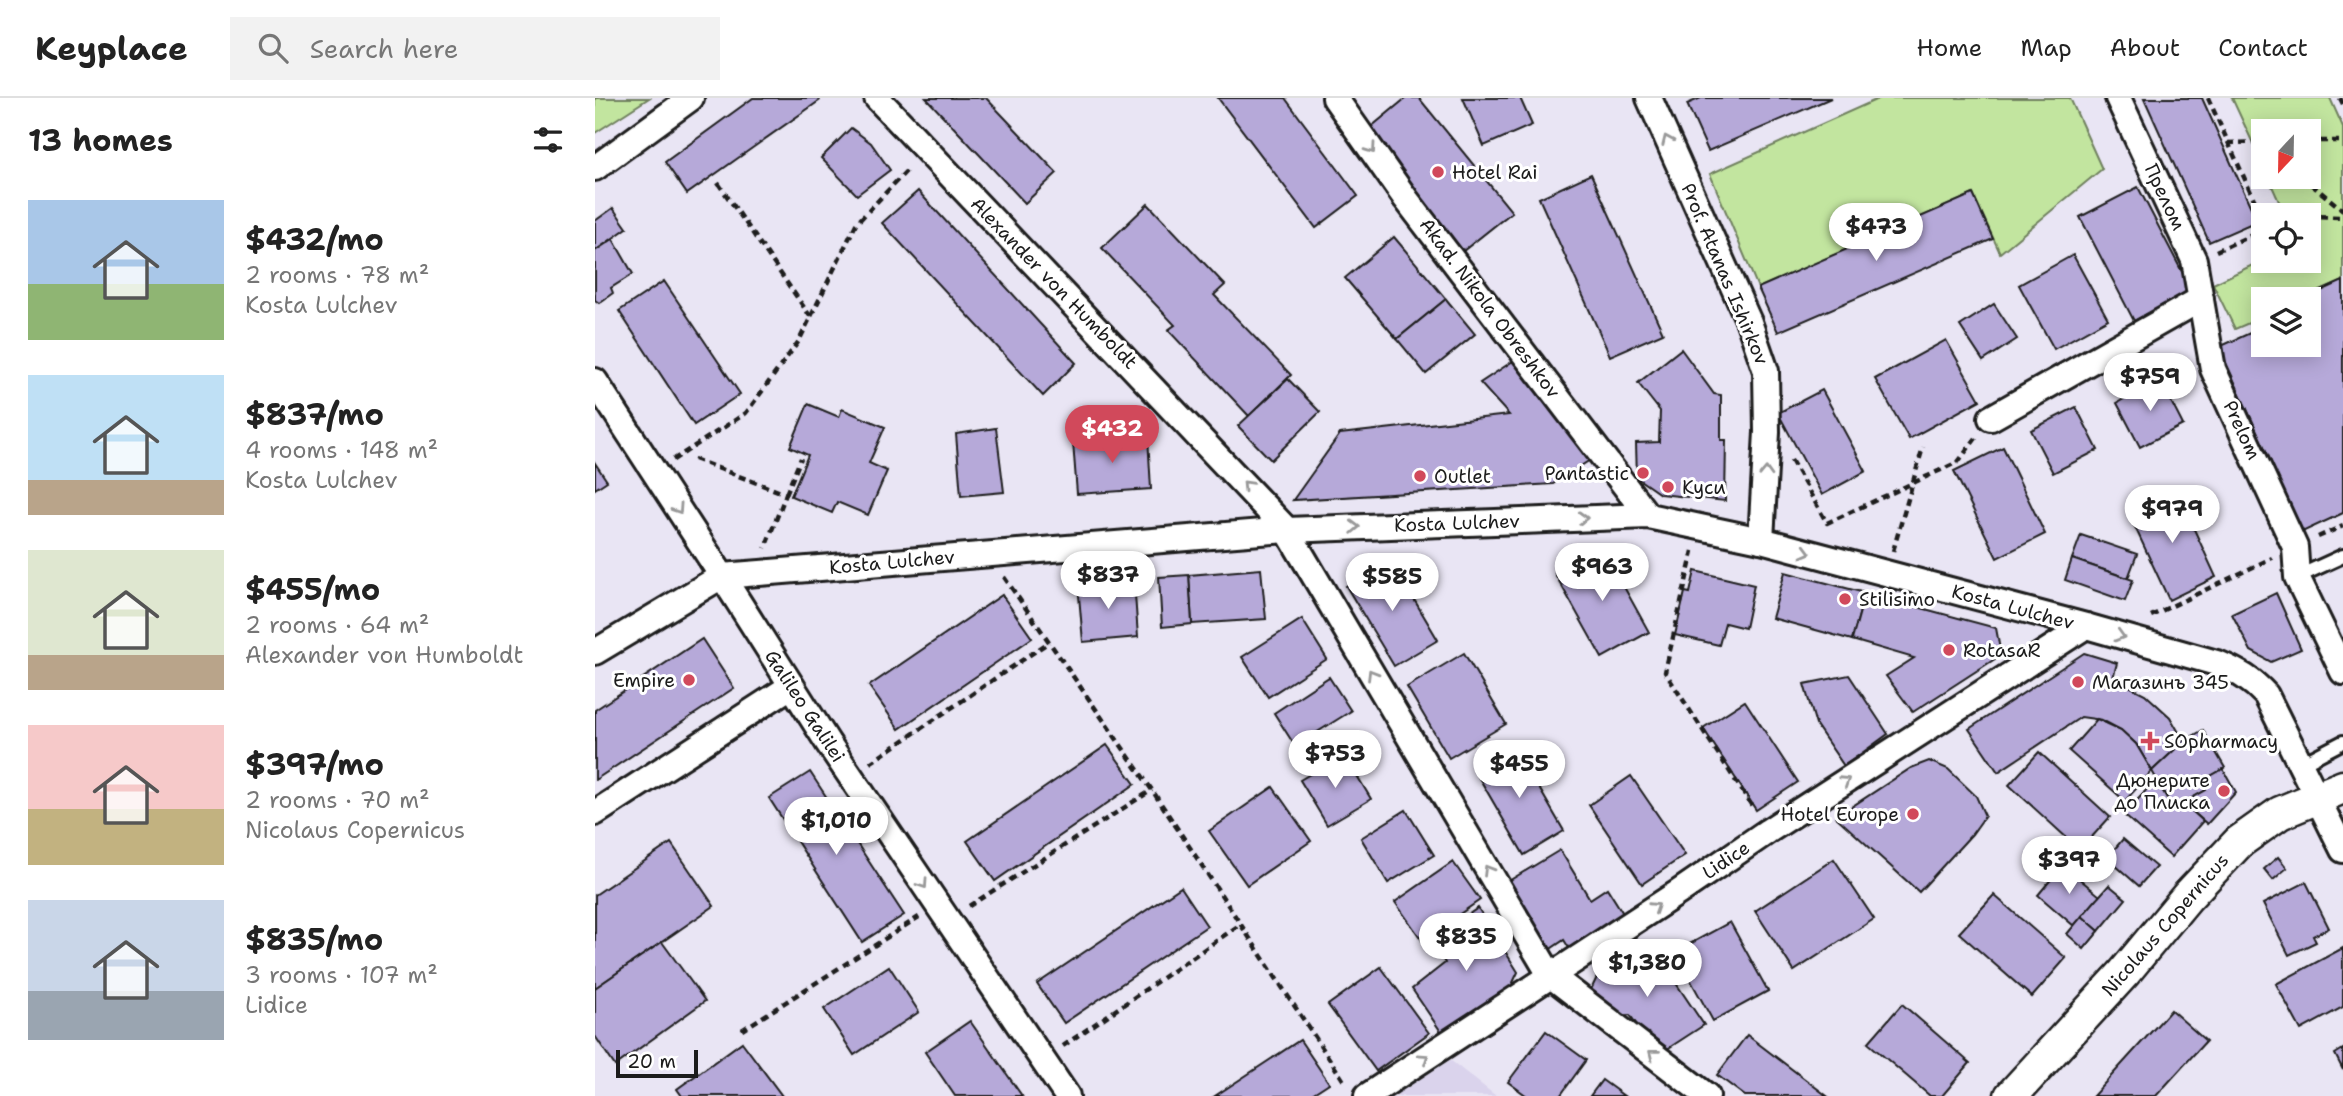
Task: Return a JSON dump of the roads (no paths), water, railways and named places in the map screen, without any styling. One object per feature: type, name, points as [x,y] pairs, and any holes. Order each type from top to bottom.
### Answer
[{"type":"street","points":[[595,168],[691,98]]},
{"type":"street","name":"Alexander von Humboldt","points":[[877,98],[1287,530],[1550,975],[1707,1096]]},
{"type":"street","name":"Akad. Nikola Obreshkov","points":[[1335,98],[1406,199],[1648,516]]},
{"type":"street","name":"Prof. Atanas Ishirkov","points":[[1649,98],[1757,344],[1766,371],[1767,432],[1761,540]]},
{"type":"street","name":"Прелом","points":[[2118,98],[2194,260],[2201,299]]},
{"type":"street","points":[[1990,418],[2201,299]]},
{"type":"street","name":"Prelom","points":[[2201,299],[2213,369],[2295,547],[2297,577]]},
{"type":"street","name":"Galileo Galilei","points":[[595,382],[791,686],[1067,1096]]},
{"type":"street","name":"Kosta Lulchev","points":[[595,652],[722,576],[1287,530],[1648,516],[1761,540],[2220,664],[2252,680],[2266,695],[2301,764],[2331,792],[2343,850]]},
{"type":"street","points":[[2297,577],[2343,671]]},
{"type":"street","name":"Lidice","points":[[1357,1090],[1550,975],[2086,626]]},
{"type":"street","points":[[595,813],[791,686]]},
{"type":"street","name":"Nicolaus Copernicus","points":[[2011,1096],[2239,842],[2280,813],[2331,792]]},
{"type":"lane","points":[[2297,577],[2343,556]]},
{"type":"lane","points":[[2301,764],[2343,742]]},
{"type":"place","name":"Hotel Rai","points":[[1438,172]]},
{"type":"place","name":"Pantastic","points":[[1643,473]]},
{"type":"place","name":"Outlet","points":[[1420,476]]},
{"type":"place","name":"Куси","points":[[1668,487]]},
{"type":"place","name":"Stilisimo","points":[[1845,599]]},
{"type":"place","name":"RotasaR","points":[[1949,650]]},
{"type":"place","name":"Empire","points":[[689,680]]},
{"type":"place","name":"Магазинъ 345","points":[[2078,682]]},
{"type":"place","name":"SOpharmacy","points":[[2150,741]]},
{"type":"place","name":"Дюнерите до Плиска","points":[[2224,791]]},
{"type":"place","name":"Hotel Europe","points":[[1913,814]]}]
